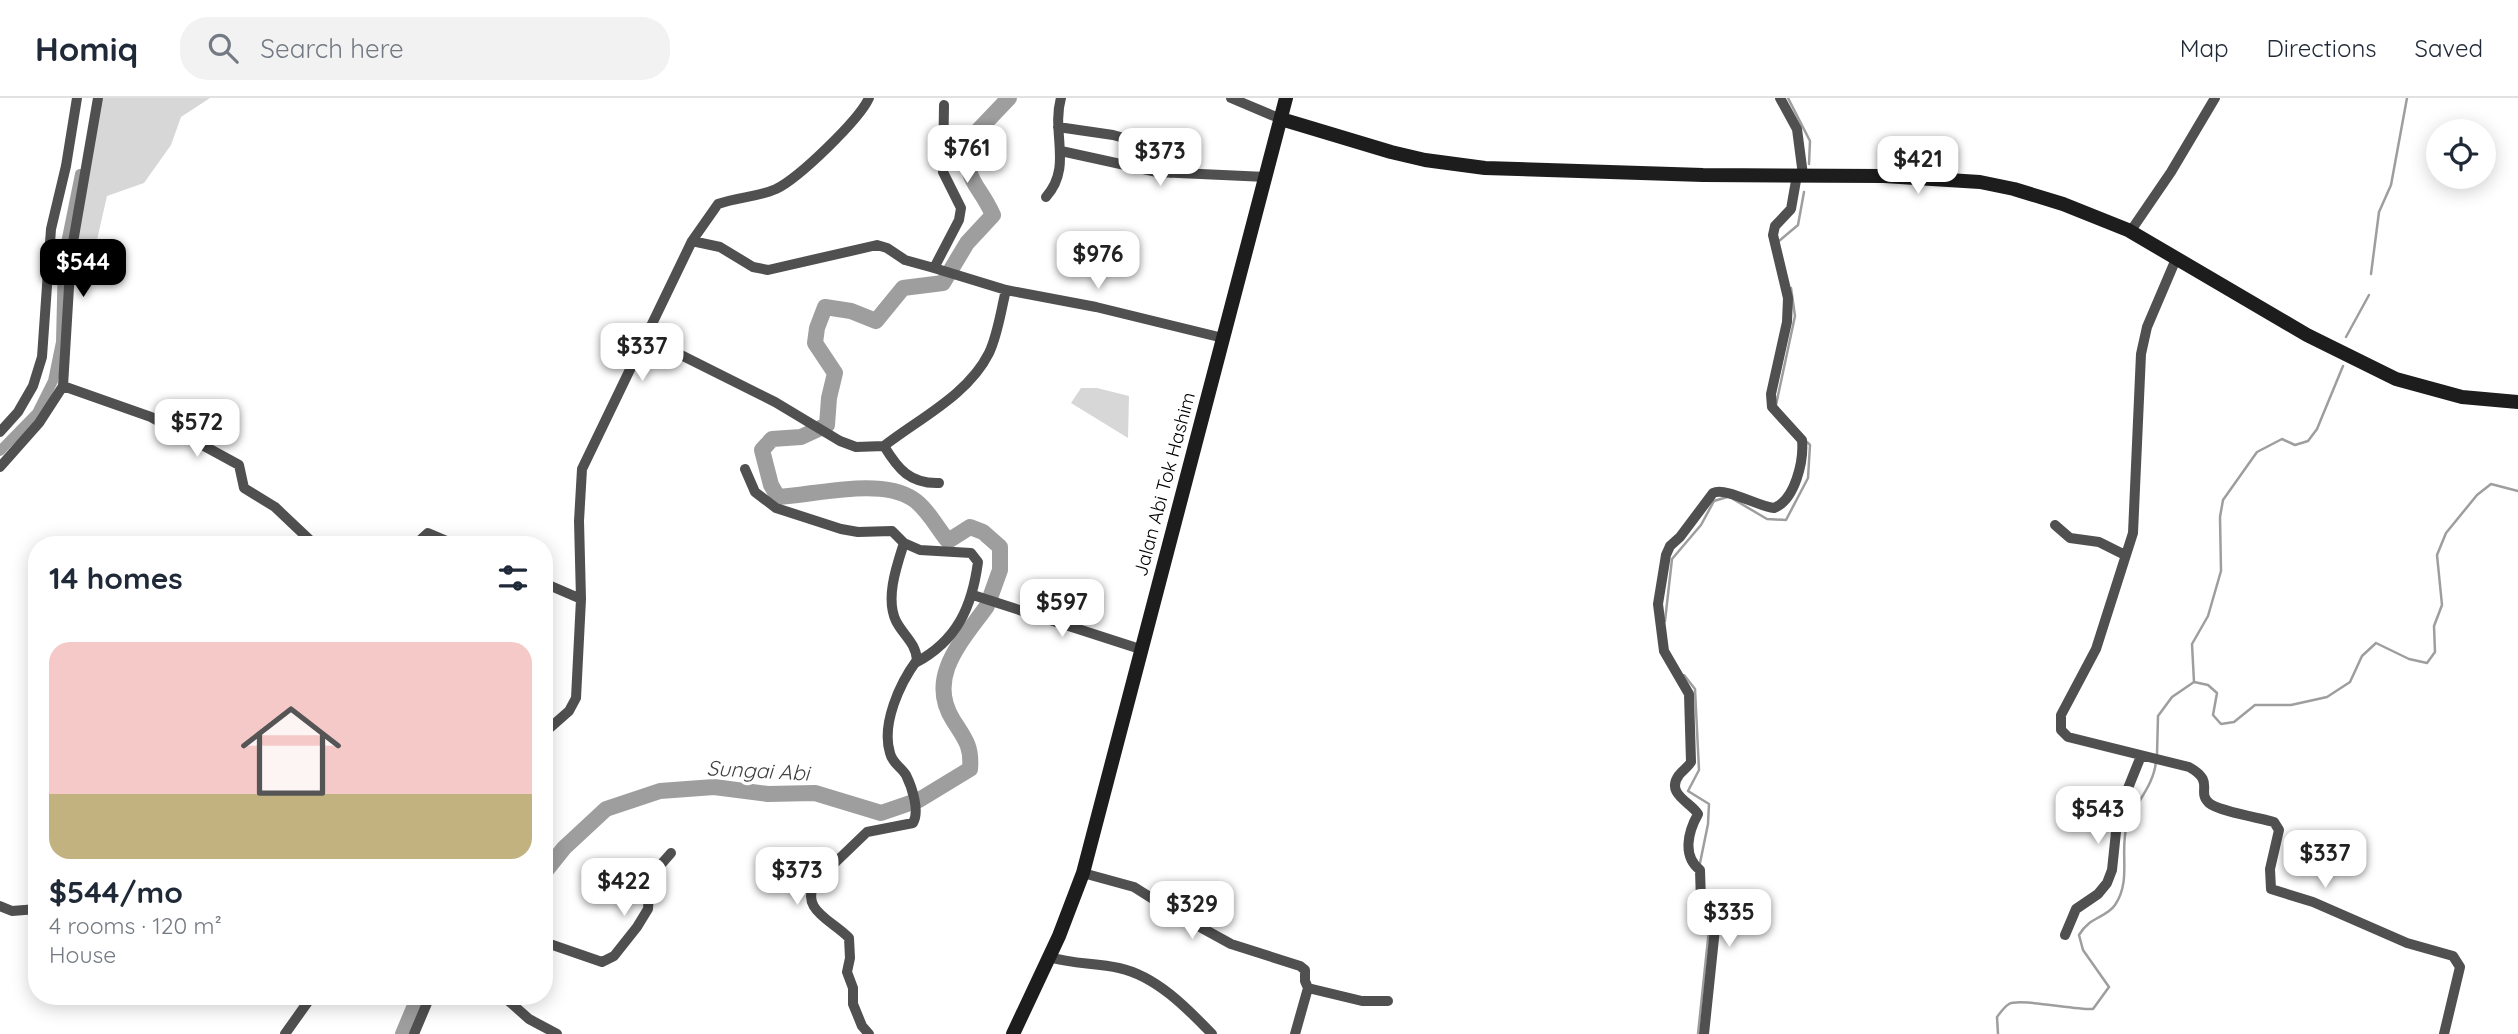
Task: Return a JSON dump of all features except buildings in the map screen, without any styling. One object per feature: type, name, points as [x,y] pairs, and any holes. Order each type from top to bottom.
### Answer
[{"type":"street","points":[[0,432],[18,412],[33,386],[42,357],[51,229],[66,166],[77,98]]},
{"type":"street","points":[[0,467],[39,423],[63,386],[71,254],[98,98]]},
{"type":"street","points":[[553,725],[569,711],[576,698],[581,599],[579,521],[582,469],[692,241],[718,204],[765,192],[784,184],[854,121],[869,98]]},
{"type":"street","points":[[1046,197],[1058,180],[1061,98]]},
{"type":"street","points":[[1231,98],[1281,119],[1414,157],[1485,168],[1884,176],[1980,183],[2038,196],[2130,232],[2307,335],[2396,379],[2462,397],[2518,402]]},
{"type":"street","name":"Jalan Abi Tok Hashim","points":[[1013,1034],[1049,957],[1083,873],[1286,98]]},
{"type":"street","points":[[1704,1034],[1716,919],[1701,902],[1698,868],[1687,850],[1698,814],[1678,797],[1676,781],[1692,762],[1689,694],[1664,651],[1658,604],[1670,546],[1713,493],[1722,491],[1763,507],[1774,508],[1787,499],[1799,474],[1802,440],[1772,407],[1771,394],[1787,322],[1788,298],[1773,236],[1775,226],[1791,209],[1800,175],[1797,129],[1780,98]]},
{"type":"street","points":[[2130,232],[2215,98]]},
{"type":"street","points":[[939,269],[959,220],[961,208],[943,172],[944,105]]},
{"type":"street","points":[[1058,127],[1113,135],[1167,150],[1172,156],[1171,173]]},
{"type":"street","points":[[1061,151],[1171,173],[1266,177]]},
{"type":"street","points":[[692,241],[720,247],[760,270],[775,269],[877,245],[905,260],[1006,289],[1096,307],[1223,338]]},
{"type":"street","points":[[2176,259],[2147,327],[2141,354],[2133,533],[2103,631],[2072,691],[2059,724],[2068,737],[2189,767],[2205,781],[2204,795],[2212,806],[2274,822],[2279,830],[2270,869],[2271,889],[2313,902],[2388,936],[2453,956],[2460,967],[2444,1034]]},
{"type":"street","points":[[647,338],[714,369],[840,441],[856,447],[884,446],[930,414],[973,378],[989,351],[1006,289]]},
{"type":"street","points":[[63,386],[151,417],[239,465],[244,488],[281,512],[306,536]]},
{"type":"street","points":[[884,446],[906,476],[918,482],[939,483]]},
{"type":"street","points":[[745,469],[755,492],[776,508],[841,529],[858,532],[892,531],[904,542],[920,550],[971,553],[978,562],[973,595],[952,634],[931,654],[915,663]]},
{"type":"street","points":[[2055,525],[2070,538],[2099,542],[2125,555]]},
{"type":"street","points":[[869,1034],[862,1026],[853,1004],[853,988],[847,972],[849,938],[817,911],[810,898],[811,890],[867,832],[913,822],[915,813],[912,792],[905,774],[890,756],[887,735],[900,689],[915,663],[917,654],[897,622],[892,605],[904,542]]},
{"type":"street","points":[[553,587],[581,599]]},
{"type":"street","points":[[973,595],[1000,606],[1074,626],[1140,649]]},
{"type":"street","points":[[2065,934],[2076,909],[2098,894],[2108,883],[2112,870],[2118,813],[2146,757]]},
{"type":"street","points":[[553,945],[602,962],[614,956],[648,909],[650,877],[671,852]]},
{"type":"street","points":[[1083,873],[1134,887],[1231,944],[1300,966],[1305,970],[1308,988],[1295,1034]]},
{"type":"street","points":[[0,906],[12,911],[28,910]]},
{"type":"street","points":[[1049,957],[1067,962],[1117,967],[1140,975],[1178,1002],[1212,1034]]},
{"type":"street","points":[[1308,988],[1362,1001],[1388,1001]]},
{"type":"street","points":[[285,1034],[306,1005]]},
{"type":"street","points":[[414,1034],[426,1005]]},
{"type":"street","points":[[512,1005],[557,1034]]},
{"type":"shaded area","points":[[98,98],[210,98],[181,117],[171,145],[144,183],[107,196],[94,253],[76,273],[80,212]]},
{"type":"shaded area","points":[[1081,388],[1097,388],[1129,396],[1128,438],[1071,403]]},
{"type":"waterway","name":"Sungai Abi","points":[[991,595],[1000,570],[1000,547],[983,532],[970,527],[948,541],[918,503],[900,493],[884,489],[847,489],[778,497],[771,485],[762,450],[772,439],[801,437],[827,425],[829,398],[835,373],[815,343],[825,307],[851,311],[876,321],[903,288],[943,283],[967,243],[993,215],[970,175],[968,141],[1009,98]]},
{"type":"waterway","points":[[1788,98],[1810,141],[1809,164]]},
{"type":"waterway","points":[[2371,274],[2379,212],[2391,185],[2407,98]]},
{"type":"waterway","points":[[0,451],[37,413],[53,381],[61,342],[63,258],[80,174]]},
{"type":"waterway","points":[[1779,241],[1798,225],[1804,192]]},
{"type":"waterway","points":[[1776,405],[1795,316],[1791,288]]},
{"type":"waterway","points":[[2346,337],[2369,295]]},
{"type":"waterway","points":[[2194,682],[2192,644],[2208,616],[2221,571],[2220,517],[2223,500],[2257,452],[2282,439],[2295,445],[2308,441],[2317,429],[2343,366]]},
{"type":"waterway","points":[[1733,499],[1767,519],[1786,520],[1808,478],[1810,445],[1807,442]]},
{"type":"waterway","points":[[2157,755],[2158,716],[2172,697],[2194,682],[2208,685],[2217,693],[2213,715],[2221,724],[2234,722],[2255,705],[2291,705],[2327,697],[2350,682],[2362,656],[2376,643],[2409,659],[2427,663],[2435,652],[2434,626],[2442,605],[2437,555],[2446,533],[2477,495],[2491,484],[2518,491]]},
{"type":"waterway","points":[[1665,621],[1672,559],[1701,525],[1714,501],[1727,497]]},
{"type":"waterway","name":"Sungai Abi","points":[[553,862],[606,809],[660,791],[714,787],[768,794],[815,793],[881,813],[919,800],[970,769],[969,748],[953,720],[943,689],[950,660],[987,606]]},
{"type":"waterway","points":[[1684,675],[1695,689],[1699,770],[1688,791],[1709,804],[1700,863]]},
{"type":"waterway","points":[[1998,1034],[1997,1017],[2009,1004],[2024,1002],[2093,1009],[2109,987],[2083,950],[2079,935],[2088,924],[2111,909],[2120,895],[2127,825],[2152,778],[2156,761]]},
{"type":"waterway","points":[[1698,1034],[1710,920],[1703,913]]},
{"type":"waterway","name":"Sungai Abi","points":[[403,1034],[415,1005]]}]
